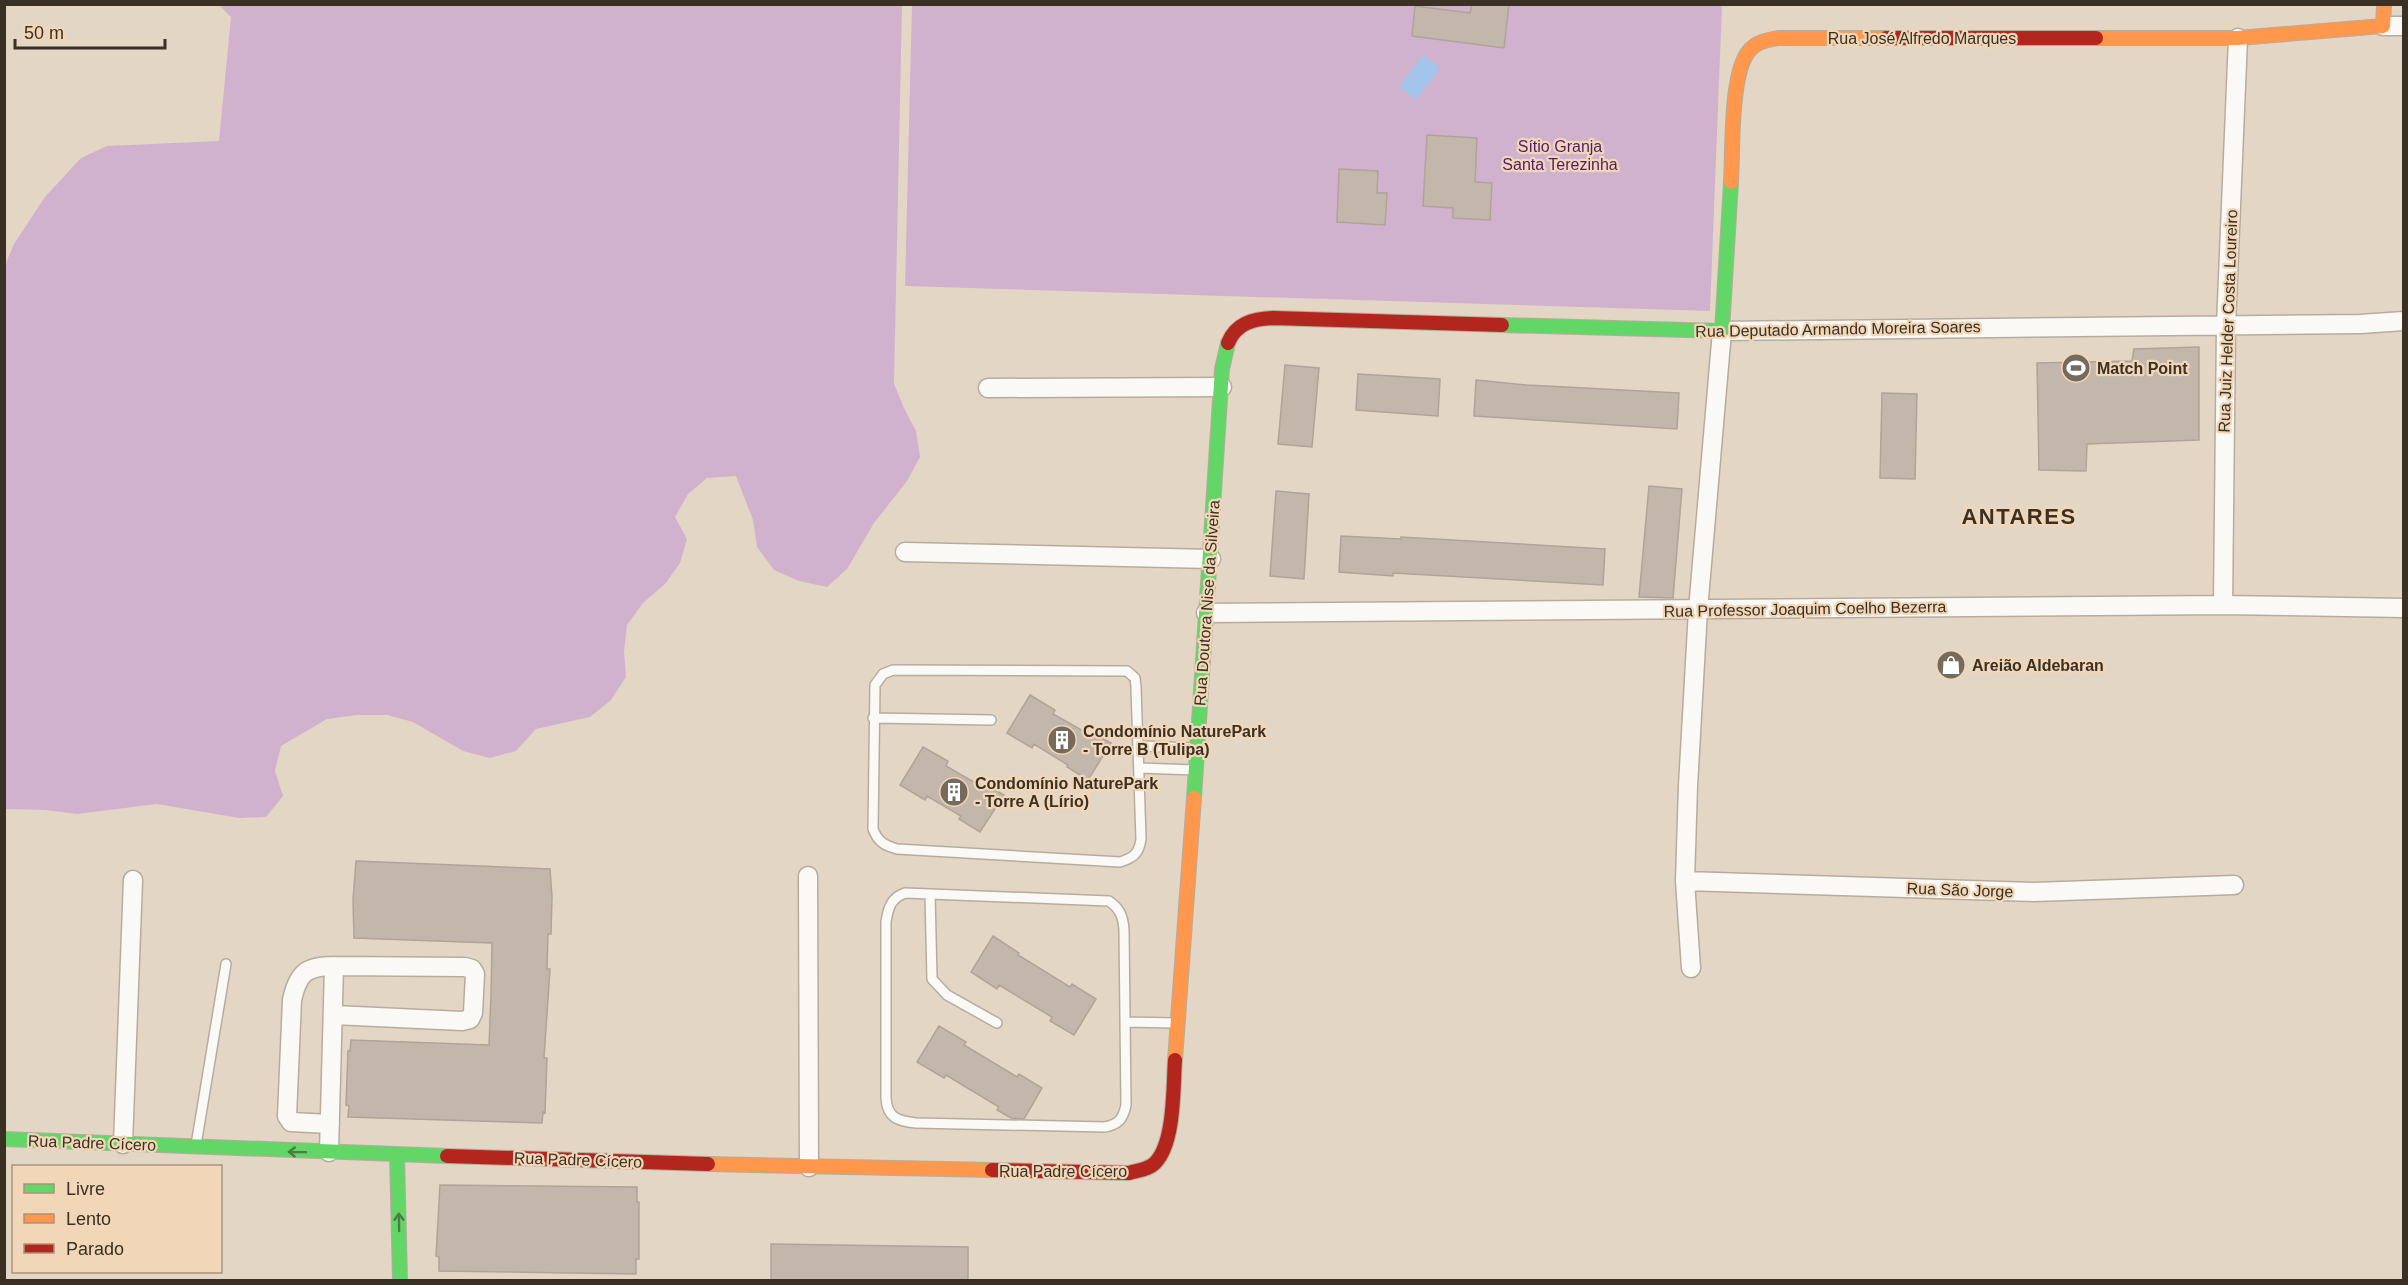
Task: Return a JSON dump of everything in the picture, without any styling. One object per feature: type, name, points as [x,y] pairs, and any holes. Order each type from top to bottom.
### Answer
[{"type":"street","points":[[2383,26],[2384,4]]},
{"type":"street","name":"Rua José Alfredo Marques","points":[[1722,331],[1737,76],[1748,50],[1760,41],[1778,38],[2238,38],[2403,26]]},
{"type":"street","name":"Rua Juiz Helder Costa Loureiro","points":[[2223,605],[2226,325],[2238,38]]},
{"type":"street","name":"Rua Deputado Armando Moreira Soares","points":[[1274,318],[1722,331],[2360,324],[2403,321]]},
{"type":"street","name":"Rua Doutora Nise da Silveira","points":[[1150,1167],[1162,1154],[1168,1134],[1211,559],[1224,347],[1233,332],[1251,319],[1274,318]]},
{"type":"street","points":[[1691,968],[1685,882],[1698,610],[1722,331]]},
{"type":"street","points":[[988,388],[1222,387]]},
{"type":"street","points":[[905,552],[1211,559]]},
{"type":"street","name":"Rua Professor Joaquim Coelho Bezerra","points":[[1206,613],[2223,605],[2403,608]]},
{"type":"street","points":[[808,876],[809,1167]]},
{"type":"street","points":[[123,1144],[133,880]]},
{"type":"street","name":"Rua São Jorge","points":[[1685,882],[2034,892],[2235,885]]},
{"type":"street","points":[[330,1124],[291,1122],[287,1116],[292,1000],[295,986],[302,973],[310,968],[334,966],[465,967],[472,969],[475,974],[473,1013],[470,1019],[462,1021],[334,1015]]},
{"type":"street","points":[[329,1152],[334,966]]},
{"type":"street","name":"Rua Padre Cícero","points":[[4,1140],[809,1167],[1129,1173],[1150,1167]]},
{"type":"street","points":[[397,1154],[400,1281]]},
{"type":"lane","points":[[893,670],[1127,671],[1135,678],[1138,746],[1141,839],[1133,858],[1119,862],[897,849],[884,846],[877,839],[873,829],[875,685],[883,674],[893,670]]},
{"type":"lane","points":[[873,718],[991,720]]},
{"type":"lane","points":[[1138,746],[1196,748]]},
{"type":"lane","points":[[1139,768],[1195,770]]},
{"type":"lane","points":[[905,893],[930,894],[1109,901],[1117,907],[1123,916],[1126,1022],[1126,1105],[1123,1119],[1115,1125],[1105,1127],[916,1123],[892,1116],[886,1109],[888,910],[897,896],[905,893]]},
{"type":"lane","points":[[930,894],[932,980],[947,995],[997,1023]]},
{"type":"lane","points":[[195,1147],[226,964]]},
{"type":"lane","points":[[1126,1022],[1177,1023]]},
{"type":"green space","points":[[219,5],[902,5],[894,384],[916,431],[920,457],[907,481],[874,523],[847,569],[827,587],[799,581],[774,570],[757,547],[753,520],[736,476],[707,478],[688,494],[675,517],[687,539],[680,563],[665,584],[643,603],[627,625],[624,651],[626,677],[611,700],[590,717],[536,729],[516,751],[490,758],[463,751],[413,722],[387,715],[357,715],[327,719],[281,746],[275,771],[283,796],[266,817],[239,818],[157,804],[77,814],[46,810],[5,809],[5,265],[14,244],[45,197],[81,158],[107,146],[219,141],[231,17]]},
{"type":"green space","name":"Sítio Granja Santa Terezinha","points":[[912,5],[1722,5],[1710,311],[905,286]]},
{"type":"water","points":[[1423,55],[1440,68],[1416,100],[1399,87]]},
{"type":"building","points":[[1472,4],[1509,4],[1504,48],[1412,36],[1415,6],[1470,13]]},
{"type":"building","points":[[1427,135],[1477,138],[1475,182],[1492,183],[1490,220],[1453,218],[1453,208],[1423,206]]},
{"type":"building","points":[[1339,169],[1378,171],[1377,193],[1387,193],[1385,225],[1337,222]]},
{"type":"building","points":[[2199,347],[2199,440],[2087,444],[2086,471],[2039,470],[2037,363],[2132,361],[2134,349]]},
{"type":"building","points":[[1285,365],[1319,368],[1312,447],[1278,444]]},
{"type":"building","points":[[1358,374],[1440,379],[1438,416],[1356,410]]},
{"type":"building","points":[[1476,380],[1679,393],[1677,429],[1474,416]]},
{"type":"building","points":[[1882,393],[1917,394],[1915,479],[1880,478]]},
{"type":"building","points":[[1649,486],[1682,489],[1673,598],[1639,597]]},
{"type":"building","points":[[1276,491],[1309,494],[1304,579],[1270,576]]},
{"type":"building","points":[[1341,536],[1401,539],[1401,537],[1605,549],[1603,585],[1339,572]]},
{"type":"building","name":"Condomínio NaturePark - Torre B (Tulipa)","points":[[1030,695],[1055,710],[1053,714],[1092,736],[1093,733],[1111,743],[1088,780],[1034,744],[1032,748],[1007,733]]},
{"type":"building","name":"Condomínio NaturePark - Torre A (Lírio)","points":[[923,747],[948,761],[946,766],[984,788],[986,785],[1004,795],[980,832],[959,819],[961,816],[927,796],[925,800],[900,785]]},
{"type":"building","points":[[356,861],[550,869],[551,934],[548,934],[547,969],[550,969],[544,1058],[547,1058],[545,1113],[543,1112],[542,1123],[348,1117],[349,1106],[346,1105],[348,1051],[350,1051],[351,1040],[489,1045],[491,994],[492,943],[354,938],[353,900]]},
{"type":"building","points":[[993,936],[1019,953],[1018,955],[1070,987],[1072,984],[1096,999],[1074,1035],[1050,1021],[1052,1017],[999,985],[997,989],[971,972]]},
{"type":"building","points":[[939,1026],[966,1042],[964,1045],[1017,1077],[1019,1074],[1042,1088],[1024,1119],[1011,1118],[997,1110],[999,1107],[946,1075],[944,1078],[917,1062]]},
{"type":"building","points":[[440,1185],[637,1187],[639,1259],[636,1259],[636,1274],[439,1271],[439,1257],[436,1256]]},
{"type":"building","points":[[771,1244],[968,1247],[968,1281],[771,1281]]},
{"type":"traffic: fast","points":[[1502,325],[1722,331],[1731,182]]},
{"type":"traffic: fast","points":[[1194,798],[1222,369],[1228,343]]},
{"type":"traffic: fast","points":[[4,1139],[447,1156]]},
{"type":"traffic: fast","points":[[397,1154],[400,1280]]},
{"type":"traffic: slow","points":[[2096,38],[2238,38],[2383,26],[2384,4]]},
{"type":"traffic: slow","points":[[1731,182],[1735,94],[1738,76],[1749,51],[1755,45],[1778,38],[1886,38]]},
{"type":"traffic: slow","points":[[1175,1060],[1194,798]]},
{"type":"traffic: slow","points":[[708,1164],[992,1170]]},
{"type":"traffic: jam","points":[[1886,38],[2096,38]]},
{"type":"traffic: jam","points":[[1228,343],[1231,336],[1246,323],[1273,318],[1502,325]]},
{"type":"traffic: jam","points":[[992,1170],[1129,1173],[1152,1165],[1162,1154],[1170,1129],[1175,1060]]},
{"type":"traffic: jam","points":[[447,1156],[708,1164]]},
{"type":"place","name":"Match Point","points":[[2076,368]]},
{"type":"place","name":"Areião Aldebaran","points":[[1951,665]]},
{"type":"place","name":"Condomínio NaturePark - Torre B (Tulipa)","points":[[1062,740]]},
{"type":"place","name":"Condomínio NaturePark - Torre A (Lírio)","points":[[954,792]]},
{"type":"district","name":"ANTARES","points":[[2019,516]]}]
